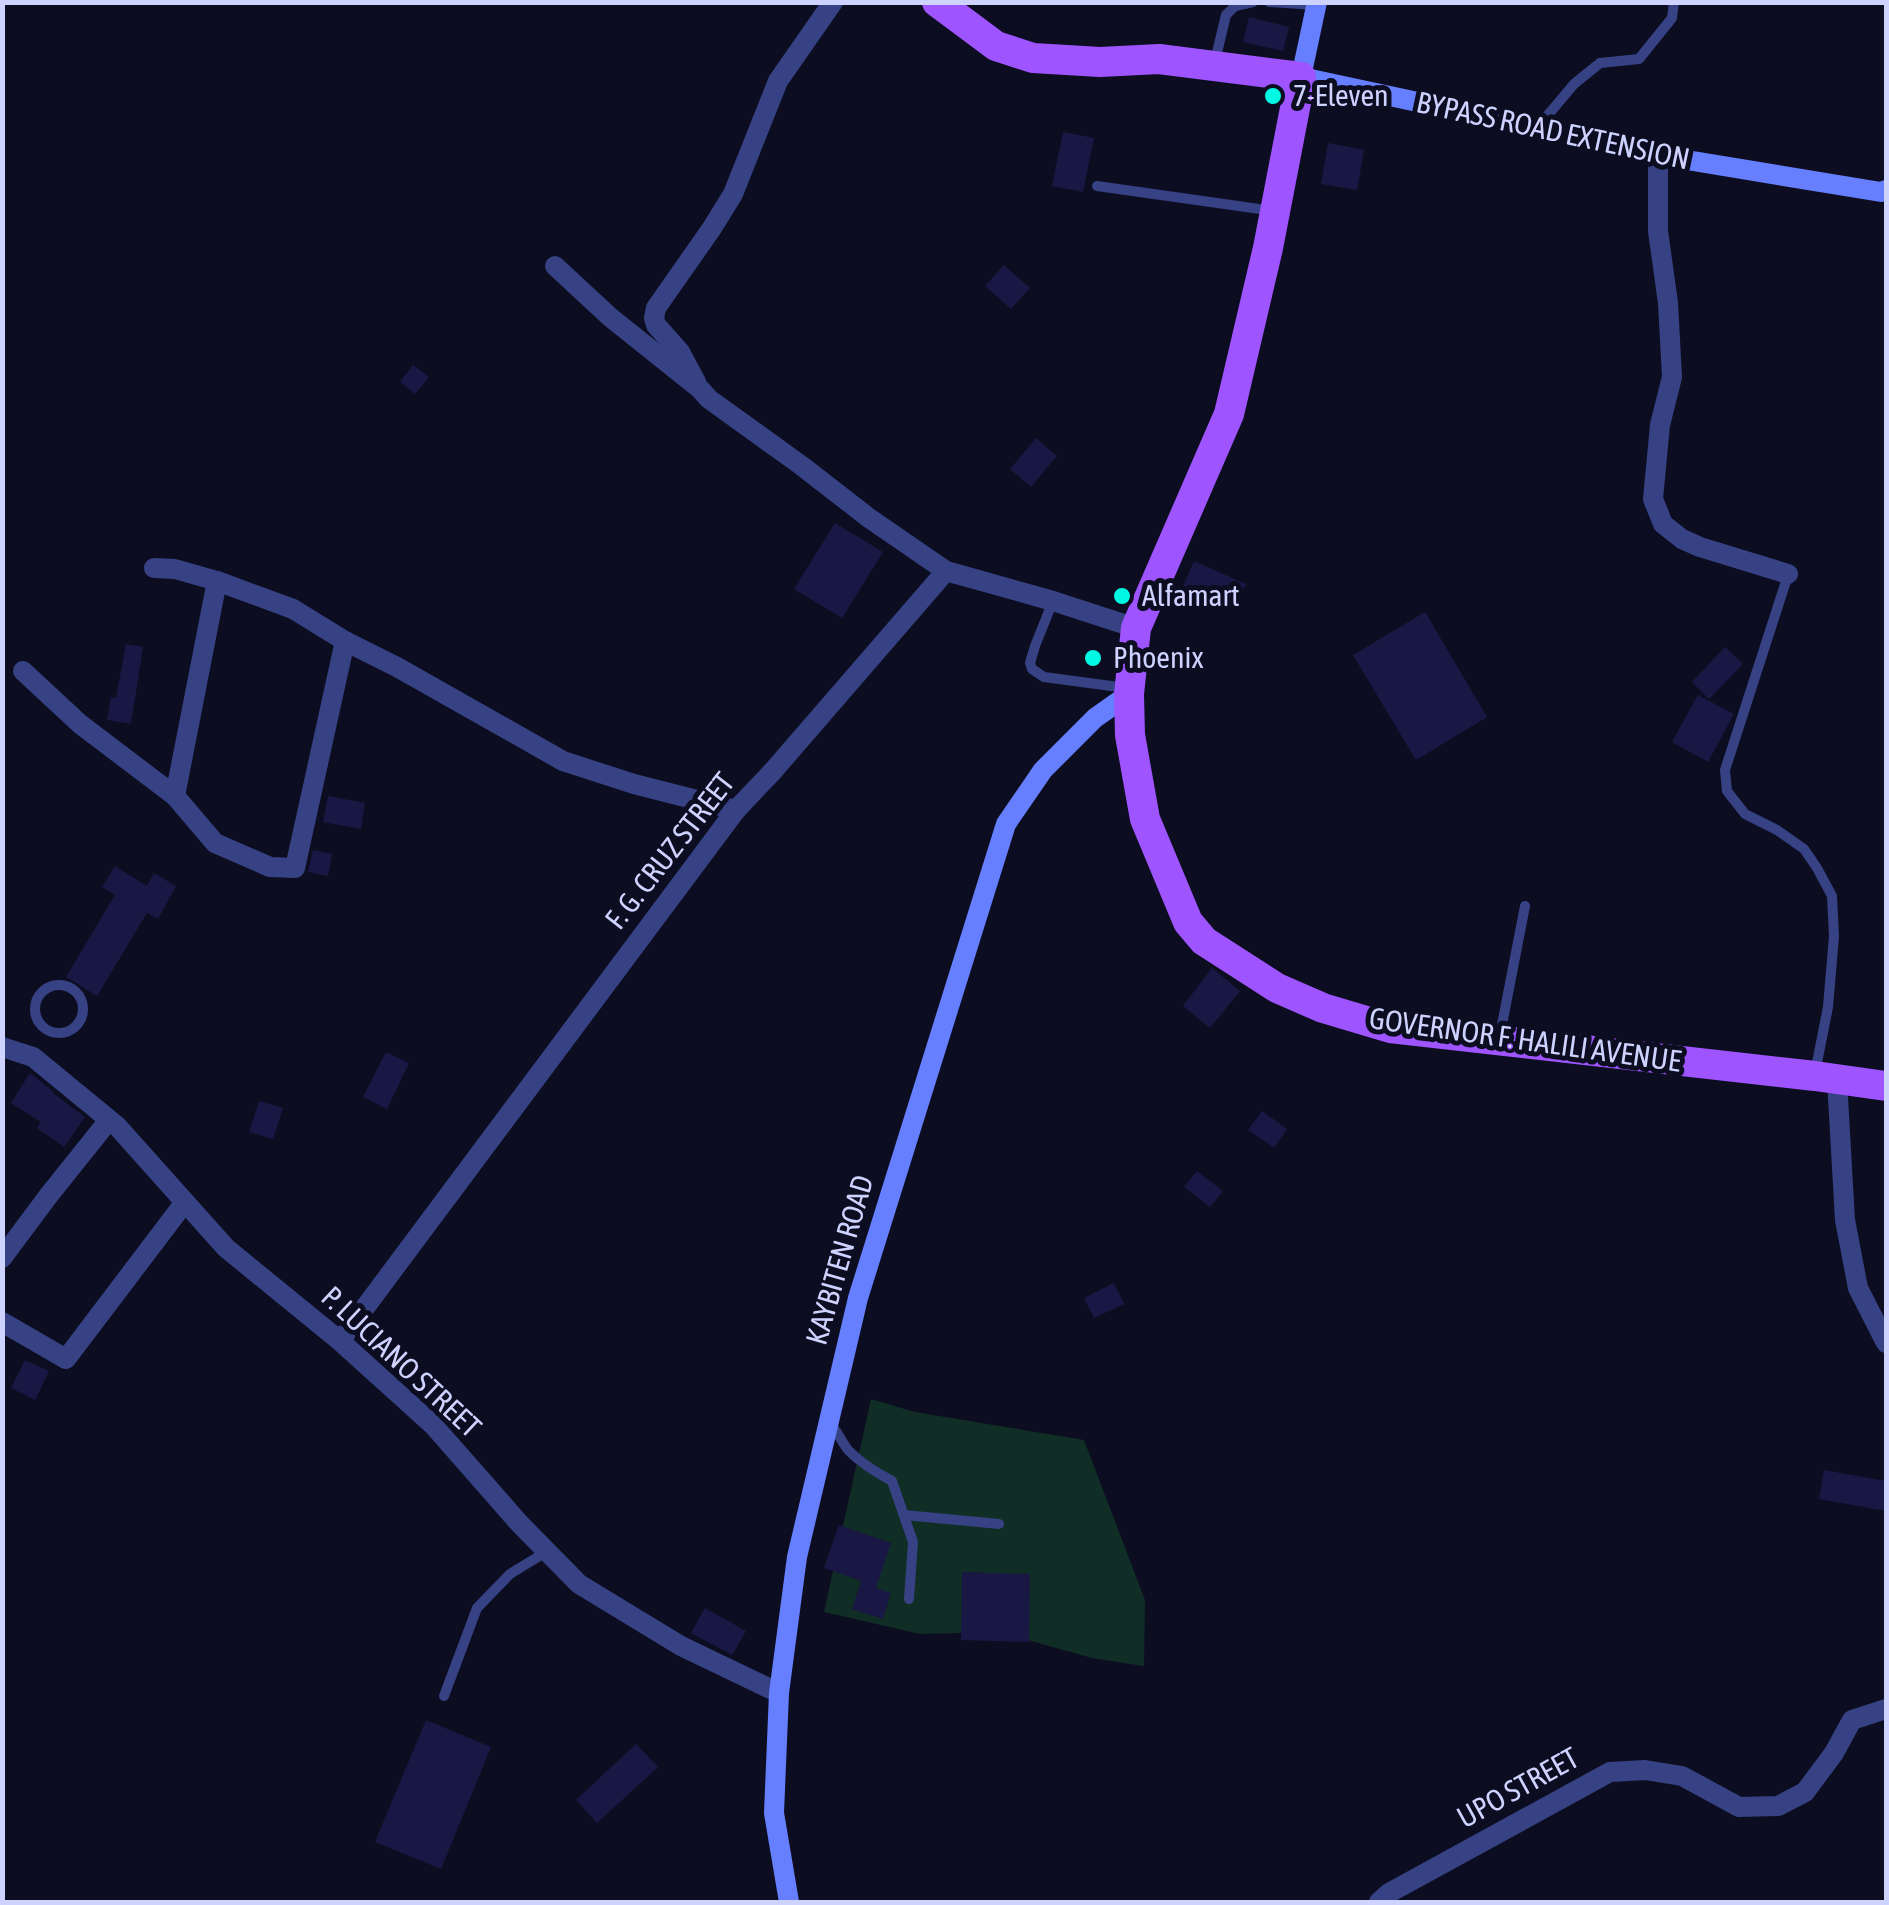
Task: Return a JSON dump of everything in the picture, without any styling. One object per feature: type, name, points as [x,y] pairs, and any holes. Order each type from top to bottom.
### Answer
[{"type":"main road","name":"BYPASS ROAD EXTENSION","points":[[937,2],[996,46],[1034,58],[1100,62],[1159,59],[1301,77]]},
{"type":"main road","name":"GOVERNOR F. HALILI AVENUE","points":[[1301,77],[1268,248],[1229,414],[1136,628],[1129,691],[1130,735],[1146,819],[1188,922],[1204,941],[1277,988],[1324,1008],[1390,1028],[1886,1086]]},
{"type":"street","points":[[833,2],[778,82],[733,194],[656,308],[656,325],[680,352],[708,399],[946,571],[1136,628]]},
{"type":"street","name":"GOVERNOR F. HALILI AVENUE","points":[[1301,77],[1317,4]]},
{"type":"street","name":"BYPASS ROAD EXTENSION","points":[[1301,77],[1658,153],[1886,190]]},
{"type":"street","points":[[1658,153],[1658,232],[1668,303],[1672,377],[1660,425],[1654,499],[1663,524],[1682,539],[1788,574]]},
{"type":"street","points":[[555,266],[610,317],[700,389]]},
{"type":"street","points":[[154,568],[174,569],[217,581],[293,608],[563,762],[736,810]]},
{"type":"street","name":"F. G. CRUZ STREET","points":[[340,1340],[736,810],[946,571]]},
{"type":"street","points":[[174,796],[217,581]]},
{"type":"street","points":[[23,671],[80,724],[174,796],[215,842],[270,866],[294,868],[345,641]]},
{"type":"street","name":"KAYBITEN ROAD","points":[[789,1902],[774,1812],[779,1693],[797,1557],[858,1298],[1006,824],[1043,770],[1095,718],[1129,691]]},
{"type":"street","name":"P. LUCIANO STREET","points":[[2,1047],[34,1058],[109,1120],[226,1248],[340,1340],[433,1425],[579,1584],[681,1646],[779,1693]]},
{"type":"street","points":[[1826,1078],[1858,1288],[1886,1343]]},
{"type":"street","points":[[2,1258],[109,1120]]},
{"type":"street","points":[[2,1322],[66,1359],[185,1202]]},
{"type":"street","name":"UPO STREET","points":[[1379,1902],[1388,1893],[1610,1772],[1645,1770],[1682,1776],[1739,1807],[1778,1806],[1805,1792],[1852,1720],[1886,1710]]},
{"type":"lane","points":[[1214,65],[1226,15],[1235,6],[1253,2]]},
{"type":"lane","points":[[1269,2],[1317,4]]},
{"type":"lane","points":[[1537,128],[1574,84],[1600,63],[1639,59],[1672,18],[1674,2]]},
{"type":"lane","points":[[1097,186],[1274,211]]},
{"type":"lane","points":[[1788,574],[1725,770],[1727,792],[1744,814],[1804,849],[1832,896],[1834,936],[1826,1078]]},
{"type":"lane","points":[[1053,601],[1035,646],[1032,669],[1044,677],[1129,691]]},
{"type":"lane","points":[[1499,1041],[1525,906]]},
{"type":"lane","points":[[62,984],[77,992],[84,1007],[79,1024],[65,1033],[48,1031],[36,1019],[35,1002],[45,988],[62,984]]},
{"type":"lane","points":[[34,1058],[48,1031]]},
{"type":"lane","points":[[828,1420],[846,1448],[892,1482],[913,1542],[908,1600]]},
{"type":"lane","points":[[904,1516],[999,1524]]},
{"type":"lane","points":[[444,1696],[477,1608],[510,1574],[548,1552]]},
{"type":"green space","points":[[871,1399],[915,1412],[1084,1440],[1145,1600],[1144,1666],[1092,1658],[999,1632],[920,1634],[824,1612]]},
{"type":"building","points":[[1249,17],[1289,27],[1283,51],[1243,42]]},
{"type":"building","points":[[1063,132],[1094,138],[1083,192],[1052,186]]},
{"type":"building","points":[[1328,143],[1364,150],[1357,190],[1321,184]]},
{"type":"building","points":[[1004,265],[1030,288],[1011,309],[985,286]]},
{"type":"building","points":[[413,365],[429,377],[415,394],[400,382]]},
{"type":"building","points":[[1036,438],[1057,456],[1031,487],[1010,469]]},
{"type":"building","points":[[835,523],[883,552],[842,618],[794,589]]},
{"type":"building","points":[[1194,561],[1246,584],[1235,610],[1183,586]]},
{"type":"building","points":[[1425,612],[1487,717],[1416,760],[1353,655]]},
{"type":"building","points":[[126,644],[143,647],[131,724],[107,720],[111,697],[116,698]]},
{"type":"building","points":[[1725,647],[1743,664],[1709,699],[1692,682]]},
{"type":"building","points":[[1698,695],[1734,714],[1708,762],[1672,742]]},
{"type":"building","points":[[328,796],[365,803],[361,829],[323,822]]},
{"type":"building","points":[[313,850],[332,854],[328,876],[308,872]]},
{"type":"building","points":[[115,866],[147,886],[154,873],[176,886],[158,919],[147,913],[97,996],[66,977],[115,895],[102,887]]},
{"type":"building","points":[[1212,968],[1240,991],[1210,1028],[1183,1006]]},
{"type":"building","points":[[386,1052],[409,1063],[387,1109],[363,1097]]},
{"type":"building","points":[[30,1073],[85,1117],[64,1147],[37,1128],[41,1122],[11,1103]]},
{"type":"building","points":[[259,1101],[283,1108],[273,1139],[249,1132]]},
{"type":"building","points":[[1262,1111],[1287,1129],[1274,1148],[1248,1130]]},
{"type":"building","points":[[1197,1171],[1223,1191],[1210,1207],[1184,1187]]},
{"type":"building","points":[[1114,1283],[1124,1304],[1094,1318],[1084,1298]]},
{"type":"building","points":[[25,1360],[49,1371],[35,1400],[11,1388]]},
{"type":"building","points":[[1824,1470],[1886,1481],[1886,1511],[1819,1499]]},
{"type":"building","points":[[839,1525],[891,1543],[876,1588],[891,1593],[883,1619],[852,1609],[861,1581],[824,1568]]},
{"type":"building","points":[[962,1572],[1030,1574],[1029,1642],[961,1640]]},
{"type":"building","points":[[705,1608],[746,1631],[732,1655],[691,1633]]},
{"type":"building","points":[[426,1720],[491,1747],[441,1869],[375,1842]]},
{"type":"building","points":[[636,1744],[658,1767],[597,1823],[576,1800]]},
{"type":"place","name":"7-Eleven","points":[[1273,96]]},
{"type":"place","name":"Alfamart","points":[[1122,596]]},
{"type":"place","name":"Phoenix","points":[[1093,658]]}]
